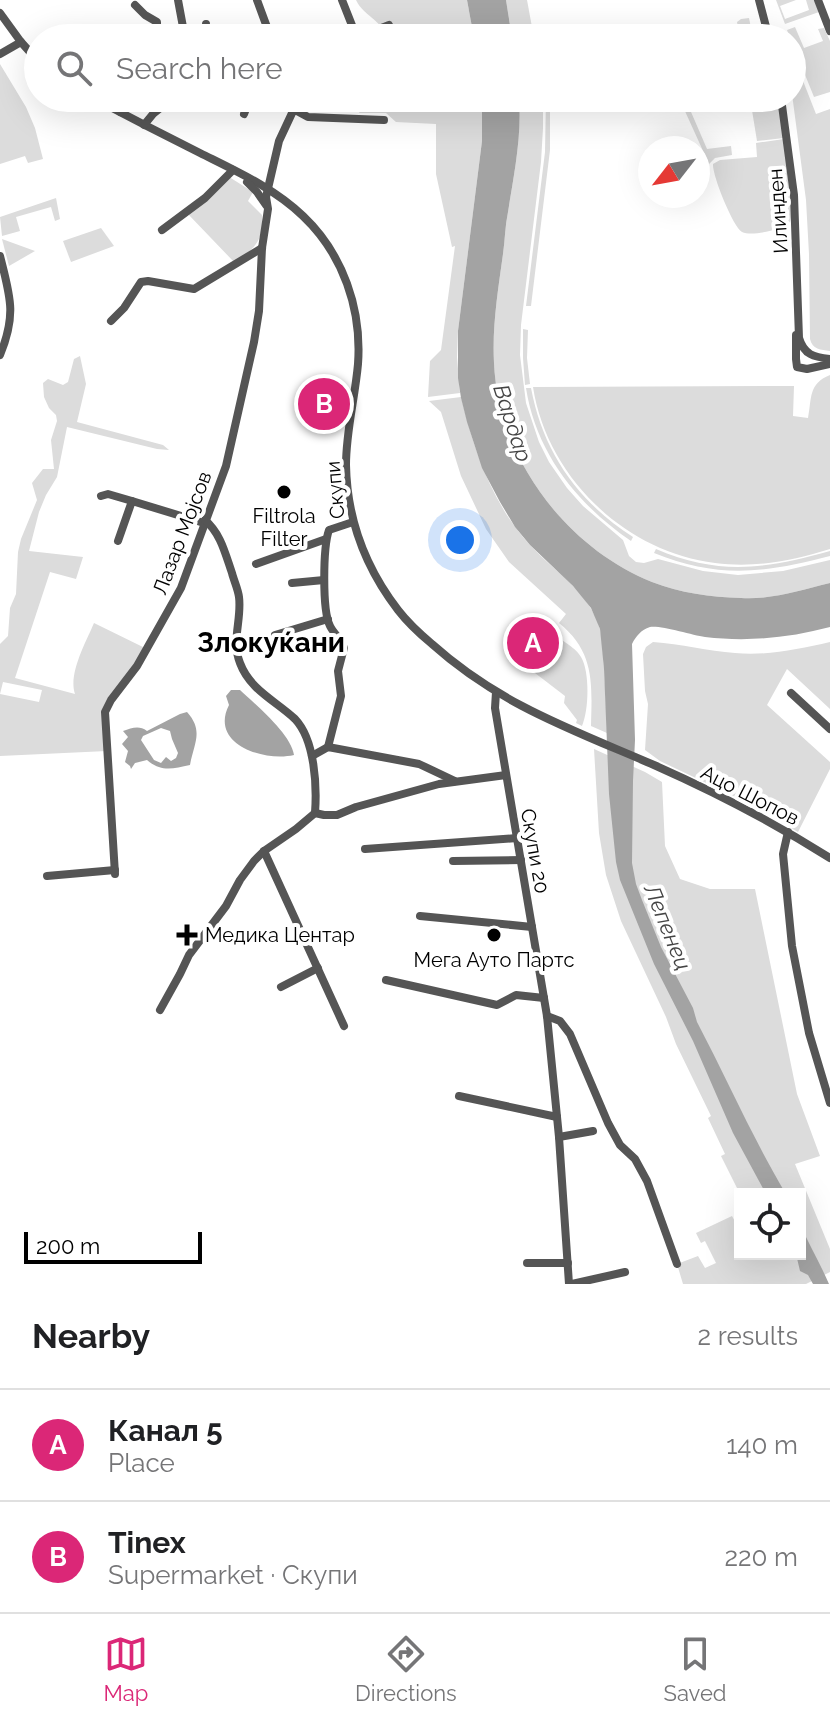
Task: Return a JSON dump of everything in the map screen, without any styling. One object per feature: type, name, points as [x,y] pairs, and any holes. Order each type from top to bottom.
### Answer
[{"type":"street","points":[[178,0],[182,24]]},
{"type":"street","points":[[257,0],[266,24]]},
{"type":"street","points":[[342,0],[351,24]]},
{"type":"street","points":[[760,0],[766,24]]},
{"type":"street","points":[[818,0],[830,31]]},
{"type":"street","points":[[135,5],[156,20],[157,24]]},
{"type":"street","points":[[0,13],[24,45]]},
{"type":"street","points":[[0,54],[21,42]]},
{"type":"street","name":"Скупи","points":[[120,112],[268,189],[304,216],[330,248],[345,277],[355,308],[359,345],[346,462],[353,522],[367,563],[401,613],[441,652],[496,692],[596,742],[652,764]]},
{"type":"street","points":[[144,125],[156,112]]},
{"type":"street","name":"Лазар Мојсов","points":[[47,876],[115,872],[105,712],[137,666],[177,596],[226,466],[260,304],[262,248],[268,209],[266,197],[279,141],[293,112]]},
{"type":"street","points":[[299,112],[308,117],[384,120]]},
{"type":"street","name":"Илинден","points":[[783,112],[794,195],[800,341],[806,352],[830,362]]},
{"type":"street","points":[[162,230],[235,171],[257,192],[268,209],[277,195]]},
{"type":"street","points":[[111,321],[142,281],[192,289],[262,248]]},
{"type":"street","points":[[0,256],[11,311],[9,331],[0,355]]},
{"type":"street","name":"Илинден","points":[[798,323],[797,367],[807,369],[830,362]]},
{"type":"street","points":[[101,496],[108,494],[204,521],[212,526],[222,543],[239,597],[236,644],[241,667],[251,683],[296,721],[302,730],[312,756],[317,791],[315,813],[264,851],[240,880],[226,906],[189,955],[160,1010]]},
{"type":"street","points":[[118,541],[132,501]]},
{"type":"street","points":[[328,747],[341,696],[338,671],[344,648],[328,619],[324,580],[326,539],[329,530],[353,522]]},
{"type":"street","points":[[256,564],[326,539]]},
{"type":"street","points":[[292,583],[324,580]]},
{"type":"street","points":[[275,635],[328,619]]},
{"type":"street","name":"Скупи 20","points":[[496,692],[495,708],[547,1016],[571,1284]]},
{"type":"street","points":[[791,693],[830,729]]},
{"type":"street","points":[[312,756],[328,747],[419,764],[455,781]]},
{"type":"street","name":"Ацо Шопов","points":[[652,764],[721,796],[830,858]]},
{"type":"street","points":[[315,813],[337,815],[413,790],[506,775]]},
{"type":"street","points":[[788,832],[783,854],[792,946],[809,1033],[830,1103]]},
{"type":"street","points":[[365,849],[517,838]]},
{"type":"street","points":[[264,851],[344,1026]]},
{"type":"street","points":[[457,865],[521,860]]},
{"type":"street","points":[[420,916],[532,927]]},
{"type":"street","points":[[281,987],[318,968]]},
{"type":"street","points":[[386,980],[512,1009]]},
{"type":"street","points":[[497,1005],[516,995],[544,998]]},
{"type":"street","points":[[547,1016],[566,1026],[608,1123],[620,1145],[632,1155],[643,1172],[677,1264]]},
{"type":"street","points":[[459,1096],[557,1117]]},
{"type":"street","points":[[559,1137],[593,1131]]},
{"type":"street","points":[[527,1263],[568,1263]]},
{"type":"street","points":[[571,1284],[625,1272]]},
{"type":"shaded area","points":[[356,0],[467,0],[471,24],[378,24]]},
{"type":"shaded area","points":[[467,0],[506,0],[510,24],[471,24]]},
{"type":"shaded area","points":[[506,0],[527,0],[531,24],[510,24]]},
{"type":"shaded area","points":[[776,0],[796,0],[780,6],[785,19],[809,10],[806,0],[814,0],[819,12],[785,24]]},
{"type":"shaded area","points":[[749,18],[750,24],[737,24],[741,19]]},
{"type":"shaded area","points":[[824,28],[830,41],[830,92],[814,97],[806,77],[806,47],[823,41],[818,29]]},
{"type":"shaded area","points":[[0,64],[24,104],[24,112],[28,112],[43,159],[28,163],[25,156],[0,164]]},
{"type":"shaded area","points":[[806,89],[816,114],[830,109],[830,351],[815,347],[810,339],[806,200],[794,112],[806,112]]},
{"type":"shaded area","points":[[482,112],[482,141],[458,331],[460,393],[428,397],[430,361],[441,350],[455,246],[452,247],[436,174],[436,124],[396,122],[386,113],[359,113]]},
{"type":"shaded area","points":[[482,112],[520,112],[496,308],[494,363],[498,398],[508,432],[542,495],[591,546],[620,566],[663,586],[707,595],[752,598],[786,594],[830,583],[830,627],[784,636],[736,639],[650,627],[639,634],[632,644],[635,740],[632,863],[636,884],[661,947],[693,1008],[697,1022],[783,1188],[763,1188],[733,1133],[693,1041],[654,964],[620,880],[609,794],[600,629],[591,608],[573,586],[515,527],[482,468],[461,398],[458,331],[482,141]]},
{"type":"shaded area","points":[[520,112],[543,112],[541,162],[520,355],[526,403],[539,442],[567,488],[623,540],[629,556],[636,562],[658,559],[703,571],[738,575],[783,571],[830,560],[830,583],[786,594],[752,598],[707,595],[663,586],[620,566],[591,546],[542,495],[508,432],[498,398],[494,363],[496,308]]},
{"type":"shaded area","points":[[546,112],[550,112],[550,150],[531,306],[526,306],[545,152]]},
{"type":"shaded area","points":[[685,112],[691,112],[701,136],[696,136]]},
{"type":"shaded area","points":[[752,112],[779,112],[784,138],[757,141]]},
{"type":"shaded area","points":[[784,139],[792,212],[790,222],[767,232],[742,232],[724,200],[713,164],[720,160],[757,157],[756,143]]},
{"type":"shaded area","points":[[731,146],[732,155],[715,158],[710,163],[710,149]]},
{"type":"shaded area","points":[[226,175],[253,192],[248,201],[262,215],[257,243],[234,262],[187,213]]},
{"type":"shaded area","points":[[56,198],[60,219],[55,221],[51,207],[16,217],[20,231],[2,236],[0,217]]},
{"type":"shaded area","points":[[101,228],[114,246],[71,262],[63,241]]},
{"type":"shaded area","points":[[2,239],[35,251],[9,266]]},
{"type":"shaded area","points":[[523,329],[528,330],[530,384],[525,385],[523,358]]},
{"type":"shaded area","points":[[80,356],[86,384],[77,422],[163,445],[169,450],[67,427],[57,477],[39,512],[29,551],[83,557],[76,579],[50,572],[15,678],[75,694],[76,668],[94,623],[147,649],[105,712],[107,751],[0,756],[0,694],[0,644],[8,636],[21,539],[37,500],[32,483],[43,469],[54,469],[51,440],[57,421],[44,397],[43,383],[48,379],[63,385],[68,382],[74,359]],"holes":[[[3,682],[42,690],[39,702],[0,694]]]},
{"type":"shaded area","points":[[830,375],[830,549],[787,560],[744,565],[682,556],[651,544],[596,505],[573,479],[555,451],[541,420],[533,387],[794,386],[793,416],[808,418],[814,387]]},
{"type":"shaded area","points":[[526,388],[531,388],[544,433],[566,473],[596,508],[633,537],[631,541],[594,511],[562,475],[539,434]]},
{"type":"shaded area","points":[[461,397],[486,476],[505,512],[530,545],[580,594],[595,616],[602,638],[607,733],[591,726],[589,670],[579,645],[559,623],[566,614],[509,562],[486,529],[461,476],[441,412],[429,401]]},
{"type":"shaded area","points":[[656,549],[701,563],[743,567],[785,562],[830,551],[830,556],[742,571],[699,567],[654,553]]},
{"type":"shaded area","points":[[562,640],[579,654],[586,672],[587,701],[582,726],[576,723],[577,720],[564,703],[565,696],[535,673]]},
{"type":"shaded area","points":[[653,642],[759,654],[830,642],[830,709],[787,669],[767,705],[830,762],[830,769],[798,832],[742,800],[660,761],[645,750],[648,704],[643,654]]},
{"type":"shaded area","points":[[231,690],[240,690],[272,720],[287,738],[294,755],[255,753],[233,740],[226,730],[225,719],[229,705],[226,696]]},
{"type":"shaded area","points":[[187,712],[195,725],[190,765],[167,768],[147,760],[135,763],[131,769],[125,762],[128,751],[122,744],[128,737],[123,731],[138,728],[147,731]],"holes":[[[161,728],[170,731],[178,753],[171,761],[166,757],[161,763],[154,760],[141,740],[143,736]]]},
{"type":"shaded area","points":[[594,749],[662,782],[665,846],[680,879],[710,889],[755,889],[797,1094],[820,1156],[795,1164],[805,1188],[737,1188],[721,1156],[725,1154],[708,1118],[711,1116],[621,921],[606,875],[599,833]]},
{"type":"shaded area","points":[[806,1191],[830,1249],[830,1272],[806,1284],[683,1284],[677,1264],[698,1256],[705,1268],[716,1263],[705,1241],[701,1243],[696,1233],[732,1216],[734,1260],[806,1260]]},
{"type":"shaded area","points":[[806,1236],[829,1284],[813,1284],[808,1275],[800,1271],[797,1260],[806,1260]]},
{"type":"place","name":"Tinex","points":[[324,404]]},
{"type":"place","name":"Filtrola Filter","points":[[284,492]]},
{"type":"place","name":"Канал 5","points":[[533,643]]},
{"type":"place","name":"Медика Центар","points":[[187,935]]},
{"type":"place","name":"Мега Ауто Партс","points":[[494,935]]},
{"type":"district","name":"Злокуќани","points":[[271,642]]},
{"type":"water label","name":"Вардар","points":[[513,423]]},
{"type":"water label","name":"Лепенец","points":[[668,927]]}]
